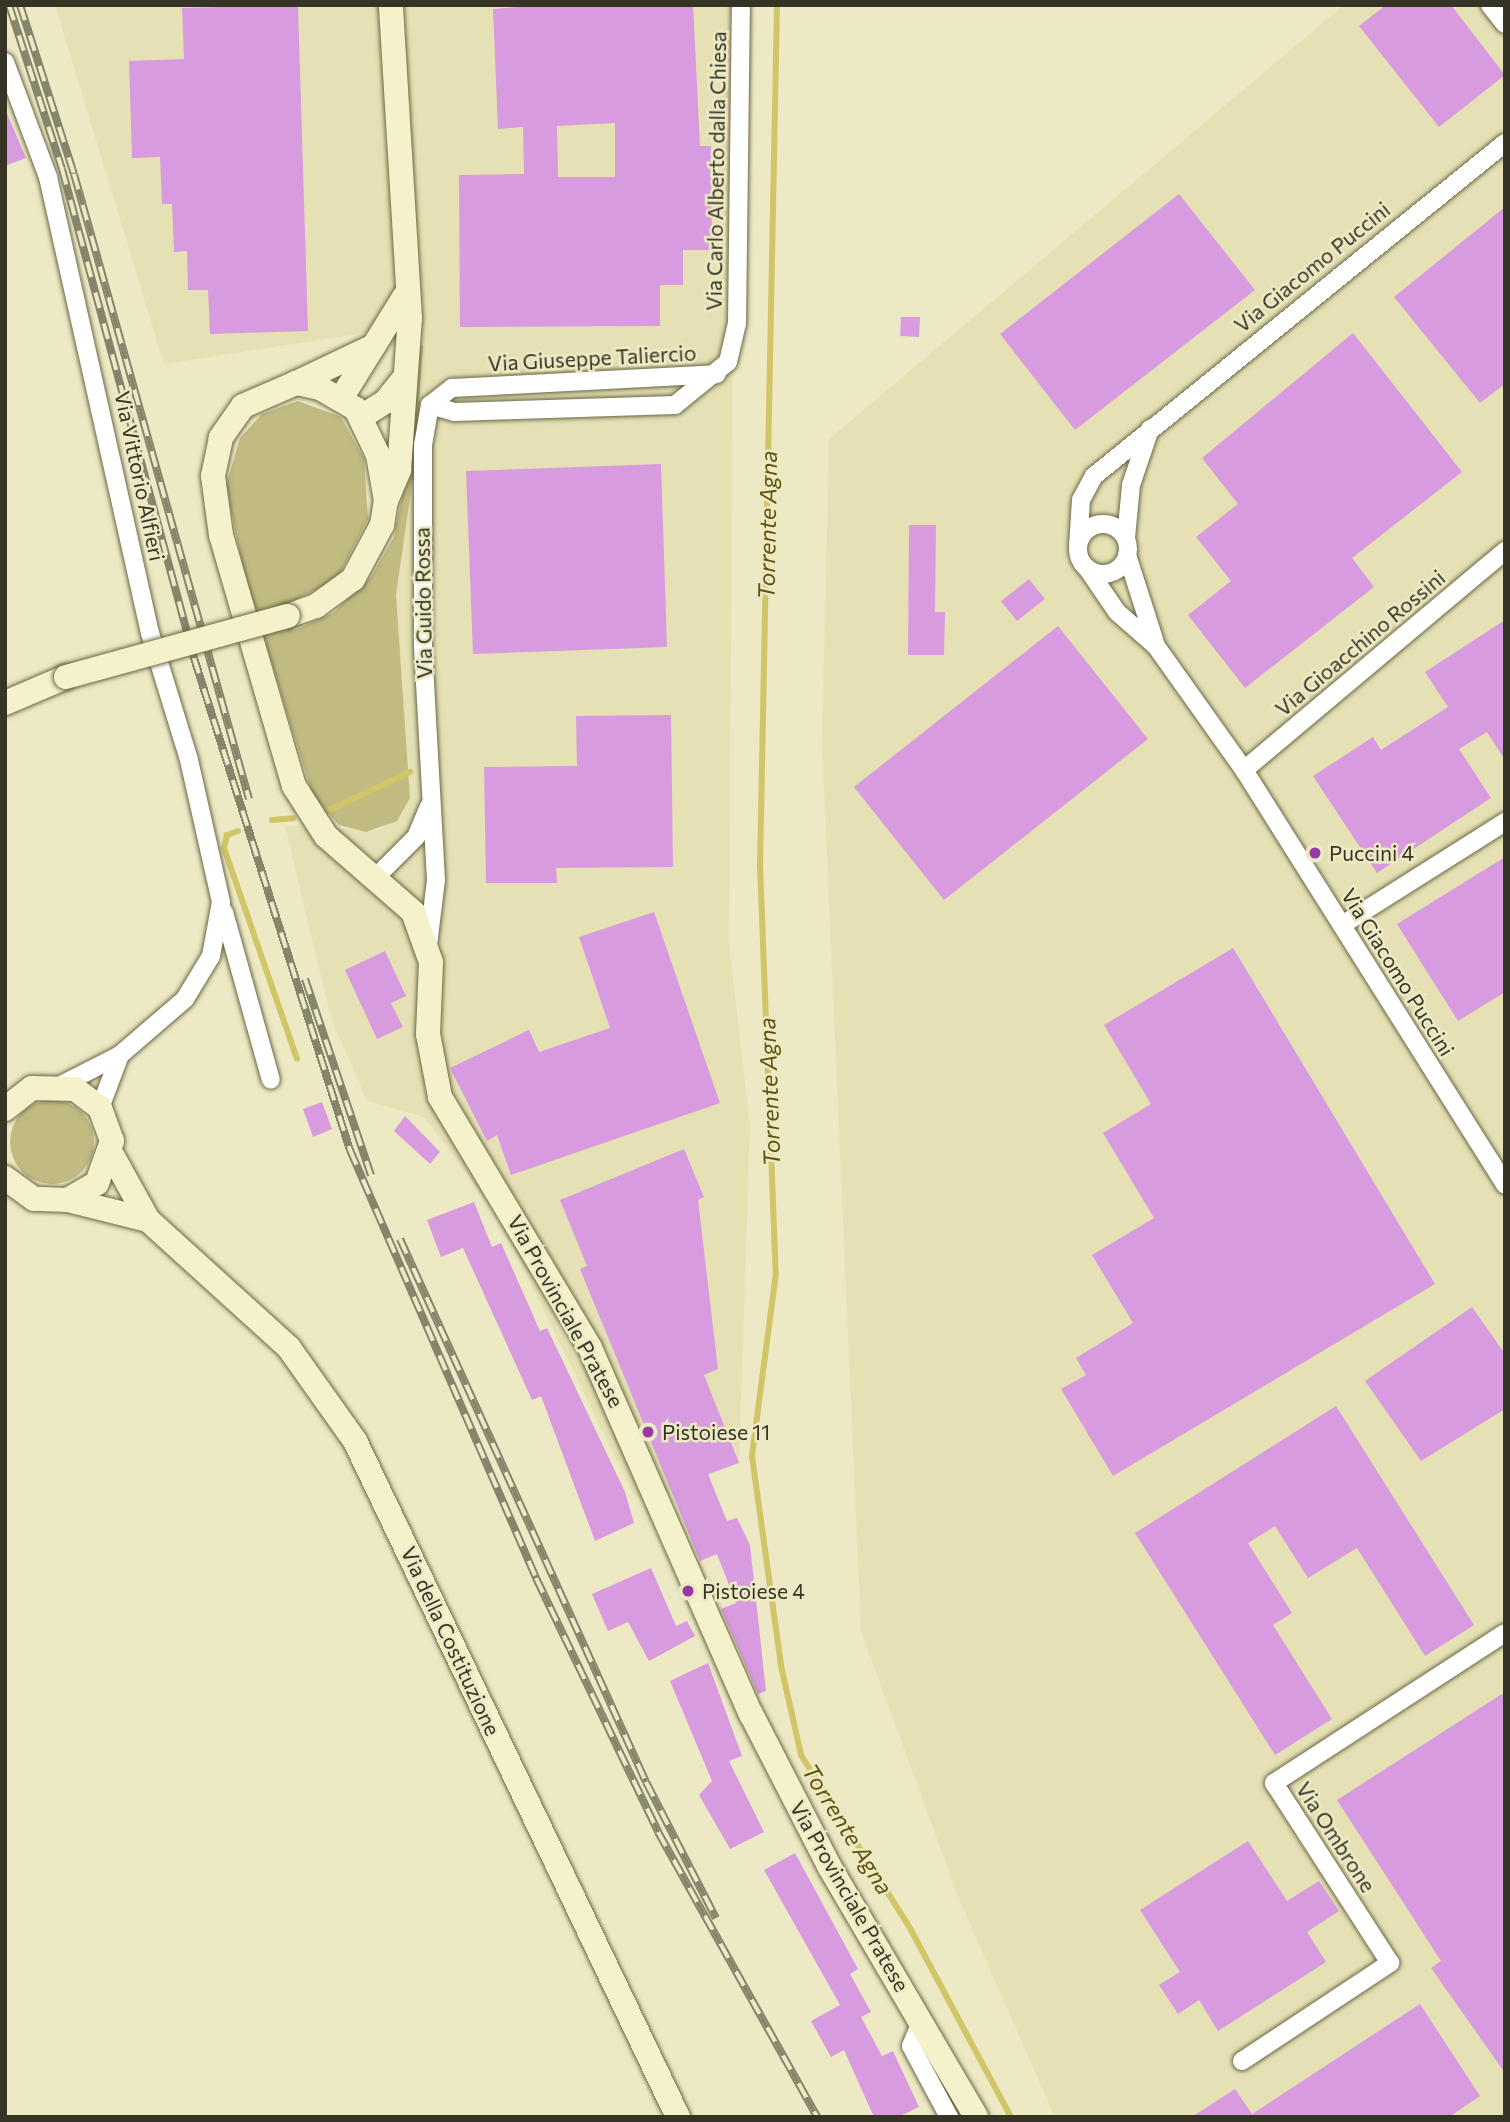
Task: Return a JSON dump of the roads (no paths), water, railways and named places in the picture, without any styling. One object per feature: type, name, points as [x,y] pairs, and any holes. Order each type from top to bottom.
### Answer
[{"type":"main road","points":[[5,703],[66,677],[288,616],[316,606],[353,579],[377,535],[386,501],[399,470],[410,318],[404,297],[391,5]]},
{"type":"main road","points":[[342,397],[378,344],[404,297]]},
{"type":"main road","name":"Via Provinciale Pratese","points":[[378,344],[296,383],[260,394],[228,427],[215,461],[217,517],[303,806],[326,836],[413,912],[428,945],[428,1034],[440,1097],[590,1348],[751,1714],[829,1866],[976,2117]]},
{"type":"main road","points":[[361,417],[386,402],[405,377]]},
{"type":"main road","points":[[296,383],[342,397],[361,417],[378,455],[386,501]]},
{"type":"main road","points":[[10,1097],[61,1085],[100,1108],[111,1153],[148,1220]]},
{"type":"main road","points":[[68,1200],[97,1183],[111,1153]]},
{"type":"main road","points":[[6,1179],[34,1199],[68,1200],[148,1220]]},
{"type":"main road","name":"Via della Costituzione","points":[[148,1220],[289,1349],[355,1441],[678,2117]]},
{"type":"street","name":"Via Carlo Alberto dalla Chiesa","points":[[717,374],[732,353],[737,324],[741,5]]},
{"type":"street","points":[[1490,5],[1505,24]]},
{"type":"street","name":"Via Vittorio Alfieri","points":[[5,62],[48,177],[150,633],[189,760],[221,902],[271,1080]]},
{"type":"street","name":"Via Giacomo Puccini","points":[[1078,546],[1081,500],[1094,476],[1505,143]]},
{"type":"street","name":"Via Giuseppe Taliercio","points":[[429,405],[452,388],[717,374]]},
{"type":"street","name":"Via Giuseppe Taliercio","points":[[429,405],[454,412],[675,405],[717,374]]},
{"type":"street","name":"Via Guido Rossa","points":[[428,945],[436,880],[421,517],[429,405]]},
{"type":"street","name":"Via Giacomo Puccini","points":[[1150,429],[1131,485],[1127,546],[1156,646]]},
{"type":"street","points":[[1098,524],[1114,526],[1127,546],[1111,573],[1087,568],[1078,546],[1084,532],[1098,524]]},
{"type":"street","name":"Via Gioacchino Rossini","points":[[1244,770],[1505,551]]},
{"type":"street","name":"Via Giacomo Puccini","points":[[1087,568],[1117,612],[1156,646],[1244,770],[1505,1185]]},
{"type":"street","name":"Via Guido Rossa","points":[[376,877],[416,837],[431,801]]},
{"type":"street","points":[[1342,925],[1505,822]]},
{"type":"street","name":"Via Vittorio Alfieri","points":[[61,1085],[120,1055],[197,985],[211,956],[221,902]]},
{"type":"street","name":"Via Vittorio Alfieri","points":[[100,1108],[120,1055]]},
{"type":"street","name":"Via Ombrone","points":[[1242,2061],[1390,1963],[1274,1783],[1505,1633]]},
{"type":"street","points":[[922,2021],[911,2046],[948,2117]]},
{"type":"waterway","name":"Torrente Agna","points":[[777,5],[760,865],[776,1273],[752,1456],[781,1666],[801,1755],[911,1930],[1011,2117]]},
{"type":"waterway","points":[[327,811],[410,772]]},
{"type":"waterway","points":[[272,820],[293,818]]},
{"type":"waterway","points":[[238,831],[227,835],[224,848],[297,1059]]},
{"type":"railway","points":[[9,5],[62,169],[194,658],[350,1150],[536,1578],[658,1832],[817,2117]]},
{"type":"railway","points":[[20,5],[74,174],[249,799]]},
{"type":"railway","points":[[305,979],[371,1175]]},
{"type":"railway","points":[[400,1239],[646,1782],[716,1918]]},
{"type":"place","name":"Puccini 4","points":[[1315,853]]},
{"type":"place","name":"Pistoiese 11","points":[[648,1432]]},
{"type":"place","name":"Pistoiese 4","points":[[688,1591]]}]
